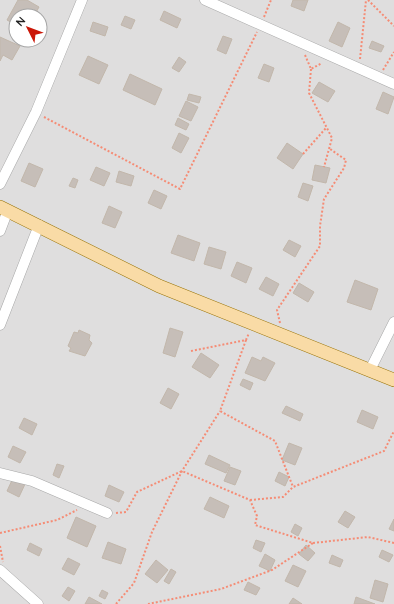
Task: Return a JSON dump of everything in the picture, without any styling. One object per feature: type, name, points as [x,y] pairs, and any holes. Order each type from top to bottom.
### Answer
[{"type":"main road","points":[[4,209],[39,225],[159,286],[254,322],[394,380]]},
{"type":"street","points":[[0,184],[36,112],[82,0]]},
{"type":"street","points":[[205,0],[394,84]]},
{"type":"street","points":[[0,230],[4,209]]},
{"type":"street","points":[[0,325],[39,225]]},
{"type":"street","points":[[370,370],[394,322]]},
{"type":"street","points":[[0,473],[32,481],[107,513]]},
{"type":"street","points":[[0,570],[38,604]]},
{"type":"path","points":[[36,112],[180,190],[272,0]]},
{"type":"path","points":[[367,0],[394,26]]},
{"type":"path","points":[[356,67],[360,61],[367,0]]},
{"type":"path","points":[[372,75],[381,74],[394,52]]},
{"type":"path","points":[[311,69],[309,93],[332,138],[324,167]]},
{"type":"path","points":[[303,154],[326,128]]},
{"type":"path","points":[[282,334],[277,310],[320,246],[320,226],[324,199],[344,168],[346,160],[330,149]]},
{"type":"path","points":[[116,604],[134,583],[152,532],[182,471],[220,410],[254,322]]},
{"type":"path","points":[[191,351],[246,340]]},
{"type":"path","points":[[220,410],[275,441],[293,487]]},
{"type":"path","points":[[107,513],[126,512],[138,492],[182,471],[250,500],[283,497],[293,487],[384,451],[394,431]]},
{"type":"path","points":[[250,500],[257,516],[255,525],[312,543],[368,537],[394,543]]},
{"type":"path","points":[[0,533],[57,520],[87,505]]},
{"type":"path","points":[[148,604],[221,589],[272,570],[312,543]]},
{"type":"shaded area","points":[[0,0],[394,0],[394,604],[0,604]]},
{"type":"building","points":[[18,0],[27,0],[39,7],[38,8],[14,8]]},
{"type":"building","points":[[293,0],[308,0],[304,11],[291,6]]},
{"type":"building","points":[[164,11],[181,19],[177,28],[160,20]]},
{"type":"building","points":[[125,16],[135,20],[131,29],[121,25]]},
{"type":"building","points":[[93,22],[108,27],[105,36],[90,31]]},
{"type":"building","points":[[338,22],[350,28],[342,47],[329,41]]},
{"type":"building","points":[[223,36],[232,39],[226,54],[217,50]]},
{"type":"building","points":[[0,37],[8,41],[8,48],[19,48],[12,60],[3,55],[0,61]]},
{"type":"building","points":[[372,41],[384,46],[381,52],[369,48]]},
{"type":"building","points":[[88,56],[108,65],[99,84],[79,75]]},
{"type":"building","points":[[179,57],[186,62],[179,72],[172,68]]},
{"type":"building","points":[[264,64],[274,68],[269,82],[258,78]]},
{"type":"building","points":[[130,74],[162,89],[155,105],[123,90]]},
{"type":"building","points":[[319,82],[335,91],[328,102],[312,93]]},
{"type":"building","points":[[383,92],[394,97],[388,114],[376,109]]},
{"type":"building","points":[[189,94],[201,97],[199,103],[187,100]]},
{"type":"building","points":[[186,101],[198,107],[191,121],[179,116]]},
{"type":"building","points":[[178,118],[189,124],[186,130],[175,125]]},
{"type":"building","points":[[179,133],[189,138],[181,153],[172,148]]},
{"type":"building","points":[[287,143],[303,154],[293,169],[277,158]]},
{"type":"building","points":[[29,163],[43,169],[35,187],[21,181]]},
{"type":"building","points":[[315,165],[330,168],[326,183],[312,180]]},
{"type":"building","points":[[96,167],[110,173],[104,186],[90,180]]},
{"type":"building","points":[[119,171],[134,176],[131,186],[116,182]]},
{"type":"building","points":[[73,178],[78,180],[75,188],[69,186]]},
{"type":"building","points":[[303,183],[313,186],[308,201],[298,197]]},
{"type":"building","points":[[154,190],[167,196],[161,209],[148,203]]},
{"type":"building","points":[[109,206],[122,212],[115,228],[102,223]]},
{"type":"building","points":[[178,235],[200,243],[194,261],[171,253]]},
{"type":"building","points":[[289,240],[301,246],[295,257],[283,250]]},
{"type":"building","points":[[209,247],[226,252],[221,269],[204,264]]},
{"type":"building","points":[[237,262],[252,268],[246,283],[231,276]]},
{"type":"building","points":[[266,277],[279,284],[273,296],[259,289]]},
{"type":"building","points":[[355,280],[378,289],[371,310],[347,302]]},
{"type":"building","points":[[299,283],[314,292],[308,302],[293,293]]},
{"type":"building","points":[[170,328],[183,332],[175,357],[163,353]]},
{"type":"building","points":[[79,330],[90,335],[89,340],[92,343],[85,356],[69,351],[71,348],[68,346],[74,332],[78,333]]},
{"type":"building","points":[[201,353],[219,365],[210,378],[192,367]]},
{"type":"building","points":[[252,357],[261,361],[263,357],[275,363],[265,381],[245,373]]},
{"type":"building","points":[[243,379],[253,383],[250,390],[240,385]]},
{"type":"building","points":[[168,388],[179,394],[171,409],[160,403]]},
{"type":"building","points":[[286,406],[303,414],[300,421],[282,413]]},
{"type":"building","points":[[362,410],[378,417],[373,429],[357,422]]},
{"type":"building","points":[[24,418],[37,424],[32,435],[19,428]]},
{"type":"building","points":[[289,443],[302,448],[295,465],[282,460]]},
{"type":"building","points":[[13,446],[26,452],[20,463],[8,457]]},
{"type":"building","points":[[209,455],[230,465],[226,473],[205,464]]},
{"type":"building","points":[[57,464],[64,466],[59,478],[53,475]]},
{"type":"building","points":[[230,467],[241,471],[235,485],[224,481]]},
{"type":"building","points":[[279,472],[289,477],[285,486],[275,481]]},
{"type":"building","points":[[14,476],[26,482],[19,497],[7,491]]},
{"type":"building","points":[[109,485],[124,492],[119,502],[105,496]]},
{"type":"building","points":[[210,497],[229,506],[224,518],[204,509]]},
{"type":"building","points":[[345,511],[355,517],[348,528],[338,522]]},
{"type":"building","points":[[76,517],[96,526],[87,547],[67,538]]},
{"type":"building","points":[[394,519],[394,531],[389,529]]},
{"type":"building","points":[[295,524],[302,528],[298,536],[291,532]]},
{"type":"building","points":[[256,540],[265,543],[261,552],[253,548]]},
{"type":"building","points":[[108,542],[126,549],[121,564],[102,558]]},
{"type":"building","points":[[30,543],[42,549],[39,556],[27,550]]},
{"type":"building","points":[[306,545],[315,553],[308,561],[299,554]]},
{"type":"building","points":[[382,550],[393,555],[389,562],[379,557]]},
{"type":"building","points":[[265,554],[275,560],[270,571],[259,566]]},
{"type":"building","points":[[332,555],[343,560],[340,567],[329,563]]},
{"type":"building","points":[[68,558],[80,564],[74,575],[62,569]]},
{"type":"building","points":[[156,560],[168,570],[157,583],[145,574]]},
{"type":"building","points":[[293,565],[306,571],[298,587],[285,581]]},
{"type":"building","points":[[171,569],[176,572],[169,584],[164,581]]},
{"type":"building","points":[[375,580],[388,584],[383,602],[370,598]]},
{"type":"building","points":[[248,582],[260,588],[256,595],[244,590]]},
{"type":"building","points":[[68,587],[75,591],[69,601],[62,596]]},
{"type":"building","points":[[102,590],[108,593],[105,599],[99,596]]},
{"type":"building","points":[[89,597],[102,604],[85,604]]},
{"type":"building","points":[[356,597],[375,604],[354,604]]},
{"type":"building","points":[[293,598],[302,604],[289,604]]}]
